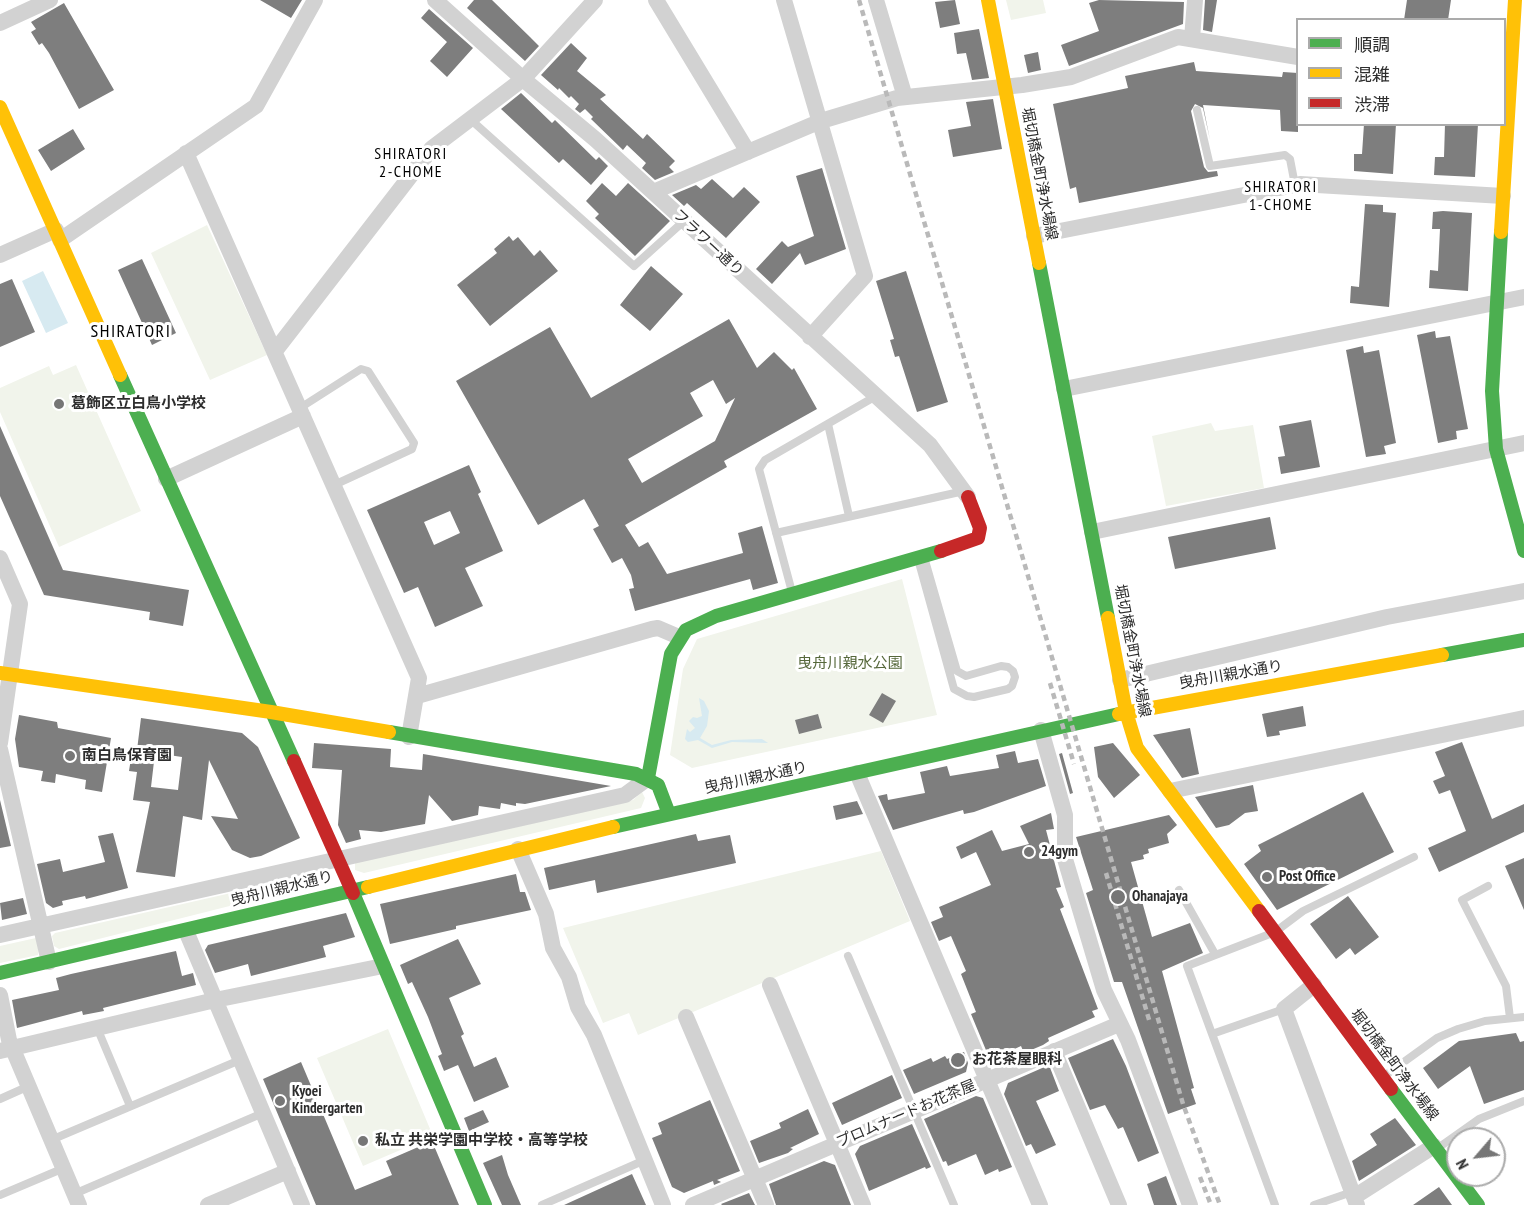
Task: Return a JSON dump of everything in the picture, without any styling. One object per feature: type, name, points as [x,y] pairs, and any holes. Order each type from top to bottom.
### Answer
[{"type":"street","points":[[0,23],[50,0]]},
{"type":"street","points":[[0,255],[58,235],[256,106],[315,0]]},
{"type":"street","name":"フラワー通り","points":[[435,0],[523,79],[595,139],[937,452],[966,494]]},
{"type":"street","points":[[274,351],[432,147],[523,79],[596,0]]},
{"type":"street","points":[[656,0],[748,152]]},
{"type":"street","points":[[784,0],[865,276],[810,337]]},
{"type":"street","points":[[876,0],[905,97]]},
{"type":"street","name":"堀切橋金町浄水場線","points":[[988,0],[1126,712],[1137,748],[1478,1205]]},
{"type":"street","points":[[1192,39],[1195,0]]},
{"type":"street","points":[[1515,0],[1513,92],[1503,196],[1492,391],[1496,449],[1524,551]]},
{"type":"street","points":[[653,192],[821,122],[905,97],[1006,87],[1071,77],[1178,37],[1296,57]]},
{"type":"street","points":[[0,107],[350,889],[485,1205]]},
{"type":"street","points":[[186,153],[419,678],[409,737]]},
{"type":"street","points":[[1034,236],[1295,185],[1503,196]]},
{"type":"street","points":[[1064,389],[1524,297]]},
{"type":"street","points":[[166,479],[301,412]]},
{"type":"street","points":[[1092,532],[1524,443]]},
{"type":"street","points":[[0,935],[625,795],[648,778],[671,654],[679,637],[701,621],[965,545],[978,538],[980,528],[966,494]]},
{"type":"street","points":[[0,558],[20,604],[6,674],[0,743]]},
{"type":"street","points":[[1120,680],[1387,617],[1524,591]]},
{"type":"street","points":[[417,696],[652,629],[658,628],[679,637]]},
{"type":"street","name":"曳舟川親水通り","points":[[0,972],[186,931],[518,849],[1041,730],[1126,712],[1524,640]]},
{"type":"street","points":[[6,674],[271,712],[648,778],[663,793],[669,814]]},
{"type":"street","points":[[1170,791],[1524,718]]},
{"type":"street","points":[[1041,730],[1065,815],[1065,859],[1104,990],[1190,1205]]},
{"type":"street","points":[[1,758],[49,962]]},
{"type":"street","points":[[857,772],[1040,1205]]},
{"type":"street","points":[[518,849],[546,914],[553,948],[569,977],[578,1007],[594,1035],[663,1205]]},
{"type":"street","points":[[186,931],[302,1205]]},
{"type":"street","points":[[6,1050],[98,1030],[215,1000],[383,966]]},
{"type":"street","points":[[770,985],[863,1205]]},
{"type":"street","points":[[1314,985],[1284,1009],[1355,1198],[1436,1148]]},
{"type":"street","points":[[0,995],[6,1050],[29,1086],[77,1199]]},
{"type":"street","points":[[686,1017],[766,1205]]},
{"type":"street","name":"プロムナードお花茶屋","points":[[693,1205],[1119,1024]]},
{"type":"street","points":[[1054,1051],[1119,1205]]},
{"type":"street","points":[[208,1205],[288,1171]]},
{"type":"lane","points":[[1197,110],[1207,162],[1210,166],[1288,156],[1295,185]]},
{"type":"lane","points":[[470,119],[634,266],[684,221]]},
{"type":"lane","points":[[301,412],[362,369],[368,371],[414,443],[412,449],[334,485]]},
{"type":"lane","points":[[792,594],[759,469],[765,460],[876,396]]},
{"type":"lane","points":[[828,424],[849,516]]},
{"type":"lane","points":[[776,533],[849,516],[966,494]]},
{"type":"lane","points":[[921,558],[957,671],[966,675],[1001,666],[1008,667],[1013,671],[1015,677],[1012,686],[1008,689],[974,697],[954,689],[921,558]]},
{"type":"lane","points":[[1275,1205],[1187,966],[1275,932],[1303,911],[1414,857]]},
{"type":"lane","points":[[1488,886],[1462,900],[1506,986],[1510,1018]]},
{"type":"lane","points":[[1179,890],[1215,954]]},
{"type":"lane","points":[[848,956],[954,1205]]},
{"type":"lane","points":[[1212,1034],[1284,1009]]},
{"type":"lane","points":[[1383,1077],[1437,1038],[1485,1021],[1524,1017]]},
{"type":"lane","points":[[98,1030],[130,1106]]},
{"type":"lane","points":[[51,1140],[240,1060]]},
{"type":"lane","points":[[0,1099],[29,1086]]},
{"type":"lane","points":[[1436,1148],[1479,1119],[1524,1101]]},
{"type":"lane","points":[[77,1199],[264,1113]]},
{"type":"lane","points":[[543,1205],[645,1160]]},
{"type":"lane","points":[[0,1196],[64,1168]]},
{"type":"lane","points":[[1314,1205],[1355,1198]]},
{"type":"green space","points":[[1006,0],[1043,0],[1046,13],[1011,20]]},
{"type":"green space","points":[[207,225],[267,355],[210,380],[151,253]]},
{"type":"green space","points":[[76,365],[141,511],[59,547],[0,412],[0,388],[49,366],[53,375]]},
{"type":"green space","points":[[1211,423],[1215,431],[1253,425],[1264,488],[1166,506],[1152,436]]},
{"type":"green space","name":"曳舟川親水公園","points":[[902,579],[937,715],[692,768],[670,755],[683,669],[697,639]]},
{"type":"green space","points":[[642,792],[645,798],[641,808],[364,873],[355,870],[355,863],[633,800]]},
{"type":"green space","points":[[881,851],[910,921],[638,1035],[629,1013],[603,1023],[563,928]]},
{"type":"green space","points":[[319,873],[323,877],[317,884],[59,949],[54,946],[52,936],[55,933]]},
{"type":"green space","points":[[36,938],[40,941],[38,955],[0,963],[0,946]]},
{"type":"green space","points":[[388,1029],[433,1136],[363,1166],[317,1058]]},
{"type":"shaded area","points":[[43,271],[68,323],[46,333],[22,281]]},
{"type":"shaded area","points":[[699,698],[704,701],[709,711],[707,726],[700,738],[712,745],[731,740],[762,739],[768,743],[732,742],[712,748],[698,740],[688,742],[685,739],[687,729],[690,732],[695,728],[689,721],[693,717],[702,716]]},
{"type":"building","points":[[260,0],[302,0],[291,18]]},
{"type":"building","points":[[474,0],[492,0],[539,46],[525,61],[467,8]]},
{"type":"building","points":[[955,0],[960,24],[940,28],[935,2]]},
{"type":"building","points":[[1099,0],[1184,2],[1183,24],[1069,66],[1061,45],[1099,31],[1089,3]]},
{"type":"building","points":[[1205,0],[1217,0],[1212,32],[1203,30]]},
{"type":"building","points":[[1407,0],[1451,0],[1448,18],[1404,18]]},
{"type":"building","points":[[64,3],[114,90],[79,109],[49,53],[42,43],[39,45],[31,32],[36,29],[31,22]]},
{"type":"building","points":[[429,9],[473,48],[447,77],[430,61],[447,42],[421,18]]},
{"type":"building","points":[[979,29],[989,78],[972,80],[966,53],[957,54],[954,33]]},
{"type":"building","points":[[571,43],[587,58],[577,71],[606,95],[600,99],[643,139],[647,134],[675,161],[669,167],[674,172],[655,180],[642,168],[646,163],[627,145],[623,150],[591,119],[593,117],[585,109],[580,113],[575,109],[579,104],[571,96],[569,98],[541,75]]},
{"type":"building","points":[[1038,52],[1041,70],[1028,73],[1024,55]]},
{"type":"building","points":[[1194,62],[1196,71],[1282,77],[1283,72],[1296,73],[1298,132],[1281,131],[1280,110],[1203,105],[1210,140],[1203,108],[1195,104],[1191,111],[1204,167],[1208,172],[1217,171],[1218,176],[1079,203],[1076,187],[1070,189],[1053,104],[1128,88],[1125,76]]},
{"type":"building","points":[[521,93],[552,123],[555,120],[596,160],[599,157],[608,166],[591,185],[563,159],[559,163],[501,109]]},
{"type":"building","points":[[993,99],[1002,149],[953,157],[948,130],[971,126],[966,102]]},
{"type":"building","points":[[1364,126],[1396,126],[1393,174],[1354,171],[1354,154],[1362,154]]},
{"type":"building","points":[[1445,126],[1478,126],[1475,177],[1434,175],[1435,157],[1444,157]]},
{"type":"building","points":[[73,129],[85,149],[51,171],[38,150]]},
{"type":"building","points":[[822,168],[846,249],[805,265],[800,253],[772,284],[756,269],[782,241],[788,247],[814,236],[796,176]]},
{"type":"building","points":[[712,179],[733,198],[744,187],[760,202],[726,238],[687,203],[684,206],[672,195],[696,185],[701,189]]},
{"type":"building","points":[[602,183],[616,196],[628,183],[670,221],[635,256],[595,218],[599,214],[586,201]]},
{"type":"building","points":[[1365,204],[1383,205],[1383,212],[1396,213],[1389,307],[1350,303],[1351,286],[1359,287]]},
{"type":"building","points":[[1433,212],[1472,213],[1468,291],[1429,288],[1430,270],[1438,271],[1440,229],[1432,229]]},
{"type":"building","points":[[509,236],[513,241],[518,237],[534,256],[540,250],[558,271],[490,326],[457,285],[497,253],[494,249]]},
{"type":"building","points":[[142,259],[176,333],[152,345],[118,270]]},
{"type":"building","points":[[651,266],[683,294],[650,331],[620,305]]},
{"type":"building","points":[[906,271],[948,402],[917,412],[899,356],[895,357],[890,340],[894,339],[876,281]]},
{"type":"building","points":[[12,279],[35,332],[0,347],[0,284]]},
{"type":"building","points":[[729,319],[757,368],[774,352],[792,370],[794,368],[817,409],[724,461],[727,467],[625,525],[639,547],[648,542],[667,574],[743,553],[738,533],[762,526],[778,583],[753,590],[750,579],[635,611],[629,589],[634,588],[631,575],[622,558],[612,563],[593,529],[599,526],[584,499],[538,525],[456,381],[550,327],[591,398]],"holes":[[[713,380],[726,404],[735,398],[715,441],[642,483],[628,459],[703,416],[690,393]]]},
{"type":"building","points":[[1435,331],[1436,338],[1450,336],[1468,429],[1456,431],[1457,439],[1438,443],[1417,335]]},
{"type":"building","points":[[1363,346],[1364,353],[1379,350],[1396,443],[1384,446],[1386,454],[1366,457],[1346,350]]},
{"type":"building","points":[[1311,420],[1320,467],[1281,474],[1278,457],[1285,456],[1279,426]]},
{"type":"building","points":[[0,426],[63,570],[189,590],[183,626],[149,620],[150,612],[44,595],[0,496]]},
{"type":"building","points":[[469,465],[481,492],[478,494],[503,551],[465,568],[483,606],[435,627],[418,587],[404,593],[367,510]],"holes":[[[450,511],[460,533],[434,545],[424,522]]]},
{"type":"building","points":[[1270,517],[1276,549],[1175,569],[1168,537]]},
{"type":"building","points":[[882,693],[896,701],[883,723],[869,715]]},
{"type":"building","points":[[1303,706],[1306,726],[1279,731],[1280,735],[1267,737],[1262,714]]},
{"type":"building","points":[[818,714],[822,728],[799,734],[795,720]]},
{"type":"building","points":[[19,715],[57,722],[58,728],[111,738],[102,792],[85,789],[86,780],[56,774],[55,783],[41,781],[43,771],[19,767],[15,739]]},
{"type":"building","points":[[141,718],[242,733],[258,747],[300,838],[261,856],[250,858],[232,850],[211,816],[238,819],[209,760],[202,820],[183,816],[175,877],[136,872],[150,802],[133,800],[137,772],[129,771],[131,758],[136,758]],"holes":[[[155,753],[182,757],[178,790],[151,787]]]},
{"type":"building","points":[[1190,728],[1199,774],[1182,778],[1153,735]]},
{"type":"building","points":[[1462,742],[1492,819],[1524,804],[1524,832],[1439,872],[1428,848],[1466,831],[1450,790],[1439,794],[1433,781],[1445,776],[1435,752]]},
{"type":"building","points":[[314,743],[391,749],[390,767],[422,770],[423,754],[611,786],[525,804],[516,803],[516,806],[501,803],[500,809],[479,806],[478,815],[452,821],[429,795],[425,824],[381,832],[359,830],[361,839],[346,843],[338,825],[342,770],[312,768]]},
{"type":"building","points":[[1113,743],[1140,775],[1114,798],[1098,777],[1094,747]]},
{"type":"building","points":[[1015,751],[1018,763],[1038,759],[1046,786],[974,812],[964,814],[963,810],[893,830],[878,796],[887,794],[888,800],[925,793],[920,772],[947,766],[950,776],[999,768],[996,755]]},
{"type":"building","points":[[1062,753],[1073,793],[1070,794],[1059,754]]},
{"type":"building","points":[[1253,785],[1258,811],[1245,813],[1229,825],[1216,828],[1195,797]]},
{"type":"building","points":[[1363,792],[1394,852],[1277,910],[1244,864],[1261,851],[1258,845]]},
{"type":"building","points":[[0,800],[11,846],[0,848]]},
{"type":"building","points":[[857,801],[863,814],[836,820],[833,806]]},
{"type":"building","points":[[1051,813],[1054,829],[1046,830],[1061,887],[1056,888],[1064,907],[1060,909],[1098,1009],[1092,1011],[1095,1017],[1048,1038],[1049,1041],[1043,1045],[1024,1053],[1021,1046],[995,1058],[988,1055],[971,1014],[976,1012],[961,974],[966,971],[951,936],[939,941],[931,922],[943,917],[939,907],[991,885],[976,852],[961,859],[956,847],[992,830],[1002,851],[1029,844],[1020,826]]},
{"type":"building","points":[[1169,815],[1177,825],[1167,834],[1169,843],[1148,849],[1149,853],[1143,855],[1144,859],[1131,862],[1152,937],[1190,923],[1203,953],[1162,971],[1194,1088],[1191,1089],[1196,1104],[1168,1114],[1122,982],[1114,982],[1086,893],[1093,890],[1076,837]]},
{"type":"building","points":[[113,833],[128,888],[86,899],[85,896],[62,901],[63,905],[53,908],[46,903],[37,864],[60,859],[63,872],[105,862],[98,836]]},
{"type":"building","points":[[696,834],[698,841],[730,835],[736,863],[597,893],[595,880],[549,890],[544,868]]},
{"type":"building","points":[[1524,858],[1524,910],[1505,866]]},
{"type":"building","points":[[516,874],[520,892],[525,892],[531,910],[456,926],[456,929],[390,944],[380,904]]},
{"type":"building","points":[[1348,896],[1379,937],[1355,955],[1350,948],[1336,959],[1310,924]]},
{"type":"building","points":[[23,898],[27,914],[2,920],[0,903]]},
{"type":"building","points":[[346,913],[355,937],[323,946],[326,957],[251,976],[248,964],[215,973],[205,950],[208,945]]},
{"type":"building","points":[[458,939],[481,984],[449,998],[464,1034],[461,1036],[474,1067],[496,1057],[509,1087],[474,1102],[458,1065],[444,1071],[438,1056],[442,1054],[428,1017],[412,982],[408,984],[400,965]]},
{"type":"building","points":[[176,951],[182,976],[193,973],[196,985],[103,1008],[104,1011],[83,1015],[82,1011],[17,1028],[12,1000],[59,990],[56,978]]},
{"type":"building","points":[[1516,1033],[1520,1042],[1524,1041],[1524,1090],[1484,1104],[1470,1066],[1438,1089],[1423,1068],[1459,1041]]},
{"type":"building","points":[[1113,1039],[1126,1066],[1159,1153],[1138,1162],[1123,1127],[1118,1129],[1105,1105],[1090,1110],[1068,1058]]},
{"type":"building","points":[[964,1052],[968,1063],[966,1072],[914,1094],[903,1070],[931,1058],[933,1062],[945,1056],[947,1059]]},
{"type":"building","points":[[301,1062],[355,1190],[392,1175],[386,1161],[432,1141],[459,1205],[316,1205],[263,1079]]},
{"type":"building","points":[[1049,1065],[1059,1091],[1036,1101],[1056,1145],[1036,1154],[1031,1144],[1026,1146],[1004,1094],[1008,1083]]},
{"type":"building","points":[[892,1075],[902,1098],[842,1125],[832,1103]]},
{"type":"building","points":[[976,1096],[983,1098],[1012,1167],[999,1172],[998,1169],[985,1175],[976,1154],[948,1166],[946,1161],[943,1162],[924,1119]]},
{"type":"building","points":[[710,1100],[740,1171],[717,1180],[721,1182],[714,1185],[713,1181],[684,1193],[672,1187],[652,1138],[662,1134],[658,1123]]},
{"type":"building","points":[[808,1109],[819,1134],[790,1148],[793,1149],[788,1153],[759,1163],[750,1141],[781,1128],[779,1123]]},
{"type":"building","points":[[483,1110],[489,1122],[469,1131],[464,1118]]},
{"type":"building","points":[[1395,1118],[1416,1145],[1359,1181],[1352,1161],[1377,1145],[1370,1134]]},
{"type":"building","points":[[912,1124],[931,1167],[926,1169],[925,1167],[869,1191],[855,1154],[860,1146]]},
{"type":"building","points":[[502,1155],[521,1205],[502,1205],[483,1163]]},
{"type":"building","points":[[824,1161],[835,1165],[851,1205],[776,1205],[769,1184]]},
{"type":"building","points":[[632,1174],[646,1205],[564,1205]]},
{"type":"building","points":[[1166,1176],[1177,1205],[1154,1205],[1147,1184]]},
{"type":"building","points":[[1439,1187],[1452,1205],[1413,1205]]},
{"type":"building","points":[[749,1193],[755,1205],[721,1204]]},
{"type":"railway","points":[[859,0],[1183,1104],[1220,1205]]},
{"type":"railway","points":[[1050,683],[1074,764]]},
{"type":"railway","points":[[1106,873],[1150,1023]]},
{"type":"railway","points":[[1200,1177],[1211,1205]]},
{"type":"traffic: fast","points":[[1501,232],[1492,391],[1496,449],[1524,551]]},
{"type":"traffic: fast","points":[[1039,263],[1108,618]]},
{"type":"traffic: fast","points":[[120,375],[294,761]]},
{"type":"traffic: fast","points":[[648,778],[671,654],[686,630],[716,616],[941,551]]},
{"type":"traffic: fast","points":[[1442,655],[1524,640]]},
{"type":"traffic: fast","points":[[613,827],[1119,714]]},
{"type":"traffic: fast","points":[[389,732],[636,774],[658,785],[669,814]]},
{"type":"traffic: fast","points":[[0,973],[368,887]]},
{"type":"traffic: fast","points":[[353,893],[485,1205]]},
{"type":"traffic: fast","points":[[1391,1089],[1478,1205]]},
{"type":"traffic: slow","points":[[988,0],[1039,263]]},
{"type":"traffic: slow","points":[[1501,232],[1515,0]]},
{"type":"traffic: slow","points":[[0,107],[120,375]]},
{"type":"traffic: slow","points":[[1108,618],[1126,712],[1137,748],[1259,911]]},
{"type":"traffic: slow","points":[[1119,714],[1442,655]]},
{"type":"traffic: slow","points":[[0,673],[271,712],[389,732]]},
{"type":"traffic: slow","points":[[368,887],[613,827]]},
{"type":"traffic: jam","points":[[941,551],[978,538],[980,528],[968,497]]},
{"type":"traffic: jam","points":[[294,761],[353,893]]},
{"type":"traffic: jam","points":[[1259,911],[1391,1089]]},
{"type":"place","name":"葛飾区立白鳥小学校","points":[[59,404]]},
{"type":"place","name":"南白鳥保育園","points":[[70,756]]},
{"type":"place","name":"24gym","points":[[1029,852]]},
{"type":"place","name":"Post Office","points":[[1267,877]]},
{"type":"place","name":"Ohanajaya","points":[[1118,897]]},
{"type":"place","name":"お花茶屋眼科","points":[[958,1060]]},
{"type":"place","name":"Kyoei Kindergarten","points":[[280,1101]]},
{"type":"place","name":"私立 共栄学園中学校・高等学校","points":[[363,1141]]},
{"type":"district","name":"SHIRATORI 2-CHOME","points":[[411,163]]},
{"type":"district","name":"SHIRATORI 1-CHOME","points":[[1281,196]]},
{"type":"district","name":"SHIRATORI","points":[[131,332]]}]
